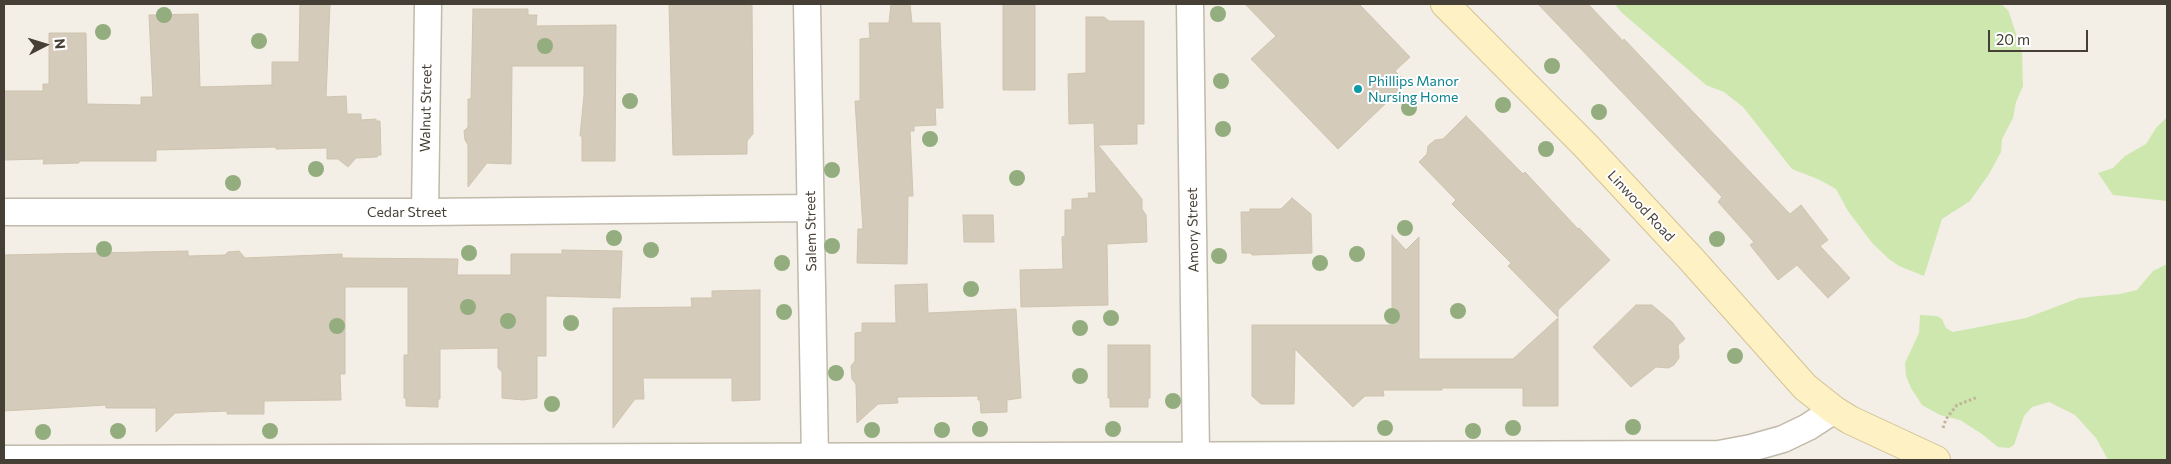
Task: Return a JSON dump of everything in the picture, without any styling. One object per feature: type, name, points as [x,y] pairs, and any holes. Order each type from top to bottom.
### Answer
[{"type":"street","name":"Walnut Street","points":[[425,212],[428,4]]},
{"type":"street","name":"Salem Street","points":[[806,4],[815,458]]},
{"type":"street","name":"Amory Street","points":[[1190,4],[1196,456]]},
{"type":"street","name":"Linwood Road","points":[[1444,4],[1586,146],[1692,260],[1805,387],[1834,410],[1866,428],[1936,460]]},
{"type":"street","name":"Cedar Street","points":[[4,212],[425,212],[810,208]]},
{"type":"street","points":[[4,459],[1720,454],[1783,439],[1808,427],[1834,410]]},
{"type":"path","points":[[1943,428],[1946,419],[1957,405],[1978,397]]},
{"type":"green space","points":[[1615,4],[2001,4],[2008,10],[2022,51],[2023,86],[2016,102],[2013,118],[2002,139],[2001,152],[1989,174],[1970,201],[1942,219],[1924,276],[1899,266],[1889,259],[1873,244],[1848,211],[1836,189],[1820,180],[1792,169],[1743,107],[1724,92],[1706,85],[1621,12]]},
{"type":"green space","points":[[2167,117],[2167,201],[2113,195],[2098,173],[2113,168],[2125,156],[2146,144],[2156,128]]},
{"type":"green space","points":[[2167,264],[2167,460],[2108,460],[2096,438],[2075,415],[2049,402],[2032,407],[2024,416],[2014,445],[2009,448],[1998,447],[1960,420],[1940,415],[1922,405],[1911,388],[1906,376],[1905,363],[1919,333],[1920,315],[1937,316],[1942,319],[1946,328],[1953,332],[2026,318],[2079,298],[2120,294],[2137,290],[2153,271]]},
{"type":"building","points":[[300,4],[330,4],[326,97],[346,96],[347,114],[361,114],[361,120],[376,119],[376,121],[380,121],[381,155],[377,157],[356,158],[348,167],[338,159],[327,159],[327,148],[276,149],[276,147],[156,150],[156,161],[79,161],[79,163],[43,164],[44,159],[4,160],[4,91],[43,91],[43,84],[49,84],[49,33],[86,33],[87,104],[141,105],[141,97],[153,97],[149,15],[198,14],[200,87],[272,85],[272,62],[299,62]]},
{"type":"building","points":[[669,4],[752,4],[753,134],[747,141],[747,154],[673,155]]},
{"type":"building","points":[[891,4],[910,4],[912,23],[940,23],[943,108],[935,108],[936,125],[914,126],[914,131],[910,131],[913,196],[908,196],[907,264],[857,263],[858,229],[863,229],[855,101],[860,101],[860,39],[870,38],[869,23],[889,23]]},
{"type":"building","points":[[1003,4],[1035,4],[1035,90],[1003,90]]},
{"type":"building","points":[[1245,4],[1359,4],[1410,57],[1395,71],[1407,83],[1338,149],[1251,59],[1276,36]]},
{"type":"building","points":[[1538,4],[1588,4],[1623,41],[1624,39],[1790,214],[1801,205],[1828,240],[1820,246],[1850,278],[1828,298],[1797,265],[1778,280],[1750,245],[1754,242],[1718,202],[1722,197]]},
{"type":"building","points":[[473,9],[528,9],[528,15],[537,15],[536,26],[616,25],[615,161],[582,161],[582,136],[580,136],[584,95],[584,66],[512,66],[511,164],[487,163],[468,187],[468,145],[465,140],[464,131],[468,127],[468,99],[471,99]]},
{"type":"building","points":[[1086,17],[1104,17],[1109,21],[1144,21],[1144,124],[1137,124],[1137,144],[1098,145],[1142,199],[1142,209],[1146,215],[1147,242],[1107,244],[1108,305],[1021,307],[1020,270],[1063,269],[1062,237],[1065,236],[1065,210],[1072,210],[1072,199],[1089,198],[1088,193],[1096,193],[1094,123],[1069,124],[1068,74],[1086,73]]},
{"type":"building","points":[[1466,116],[1523,174],[1525,172],[1610,260],[1558,310],[1558,317],[1508,266],[1511,263],[1452,204],[1456,200],[1419,162],[1427,154],[1428,146],[1435,140],[1443,139]]},
{"type":"building","points":[[1292,198],[1311,214],[1312,253],[1252,255],[1251,253],[1242,253],[1241,212],[1250,212],[1250,209],[1281,209]]},
{"type":"building","points":[[963,215],[993,215],[994,242],[964,242]]},
{"type":"building","points":[[1392,235],[1406,250],[1419,237],[1419,359],[1513,359],[1558,318],[1558,406],[1523,406],[1523,388],[1442,388],[1442,390],[1383,390],[1384,396],[1365,396],[1353,407],[1295,349],[1294,404],[1261,404],[1252,396],[1252,325],[1392,325]]},
{"type":"building","points":[[562,250],[622,251],[620,298],[546,296],[546,356],[537,356],[537,398],[523,400],[502,398],[502,372],[498,368],[498,348],[440,349],[440,399],[438,399],[438,407],[406,406],[406,398],[404,398],[404,355],[408,355],[408,287],[345,287],[345,374],[340,374],[341,400],[264,401],[264,414],[227,414],[227,411],[175,413],[156,432],[156,408],[106,408],[106,405],[4,411],[4,255],[188,251],[188,256],[225,255],[228,252],[239,251],[245,258],[342,254],[342,258],[458,259],[457,275],[511,275],[511,254],[562,254]]},
{"type":"building","points":[[927,284],[928,313],[1016,309],[1021,398],[1007,400],[1007,412],[981,413],[978,396],[897,397],[898,403],[878,404],[857,423],[856,384],[852,379],[851,366],[855,361],[855,333],[862,332],[862,323],[896,323],[895,285]]},
{"type":"building","points":[[760,290],[760,400],[732,401],[732,378],[643,378],[644,399],[635,399],[613,428],[613,308],[692,307],[691,298],[712,298],[712,291]]},
{"type":"building","points":[[1636,305],[1652,305],[1672,322],[1685,339],[1678,345],[1679,358],[1674,365],[1668,368],[1656,367],[1631,387],[1593,347]]},
{"type":"building","points":[[1108,345],[1150,345],[1150,398],[1148,398],[1148,407],[1110,407],[1110,398],[1108,398]]},
{"type":"place","name":"Phillips Manor Nursing Home","points":[[1358,89]]}]
